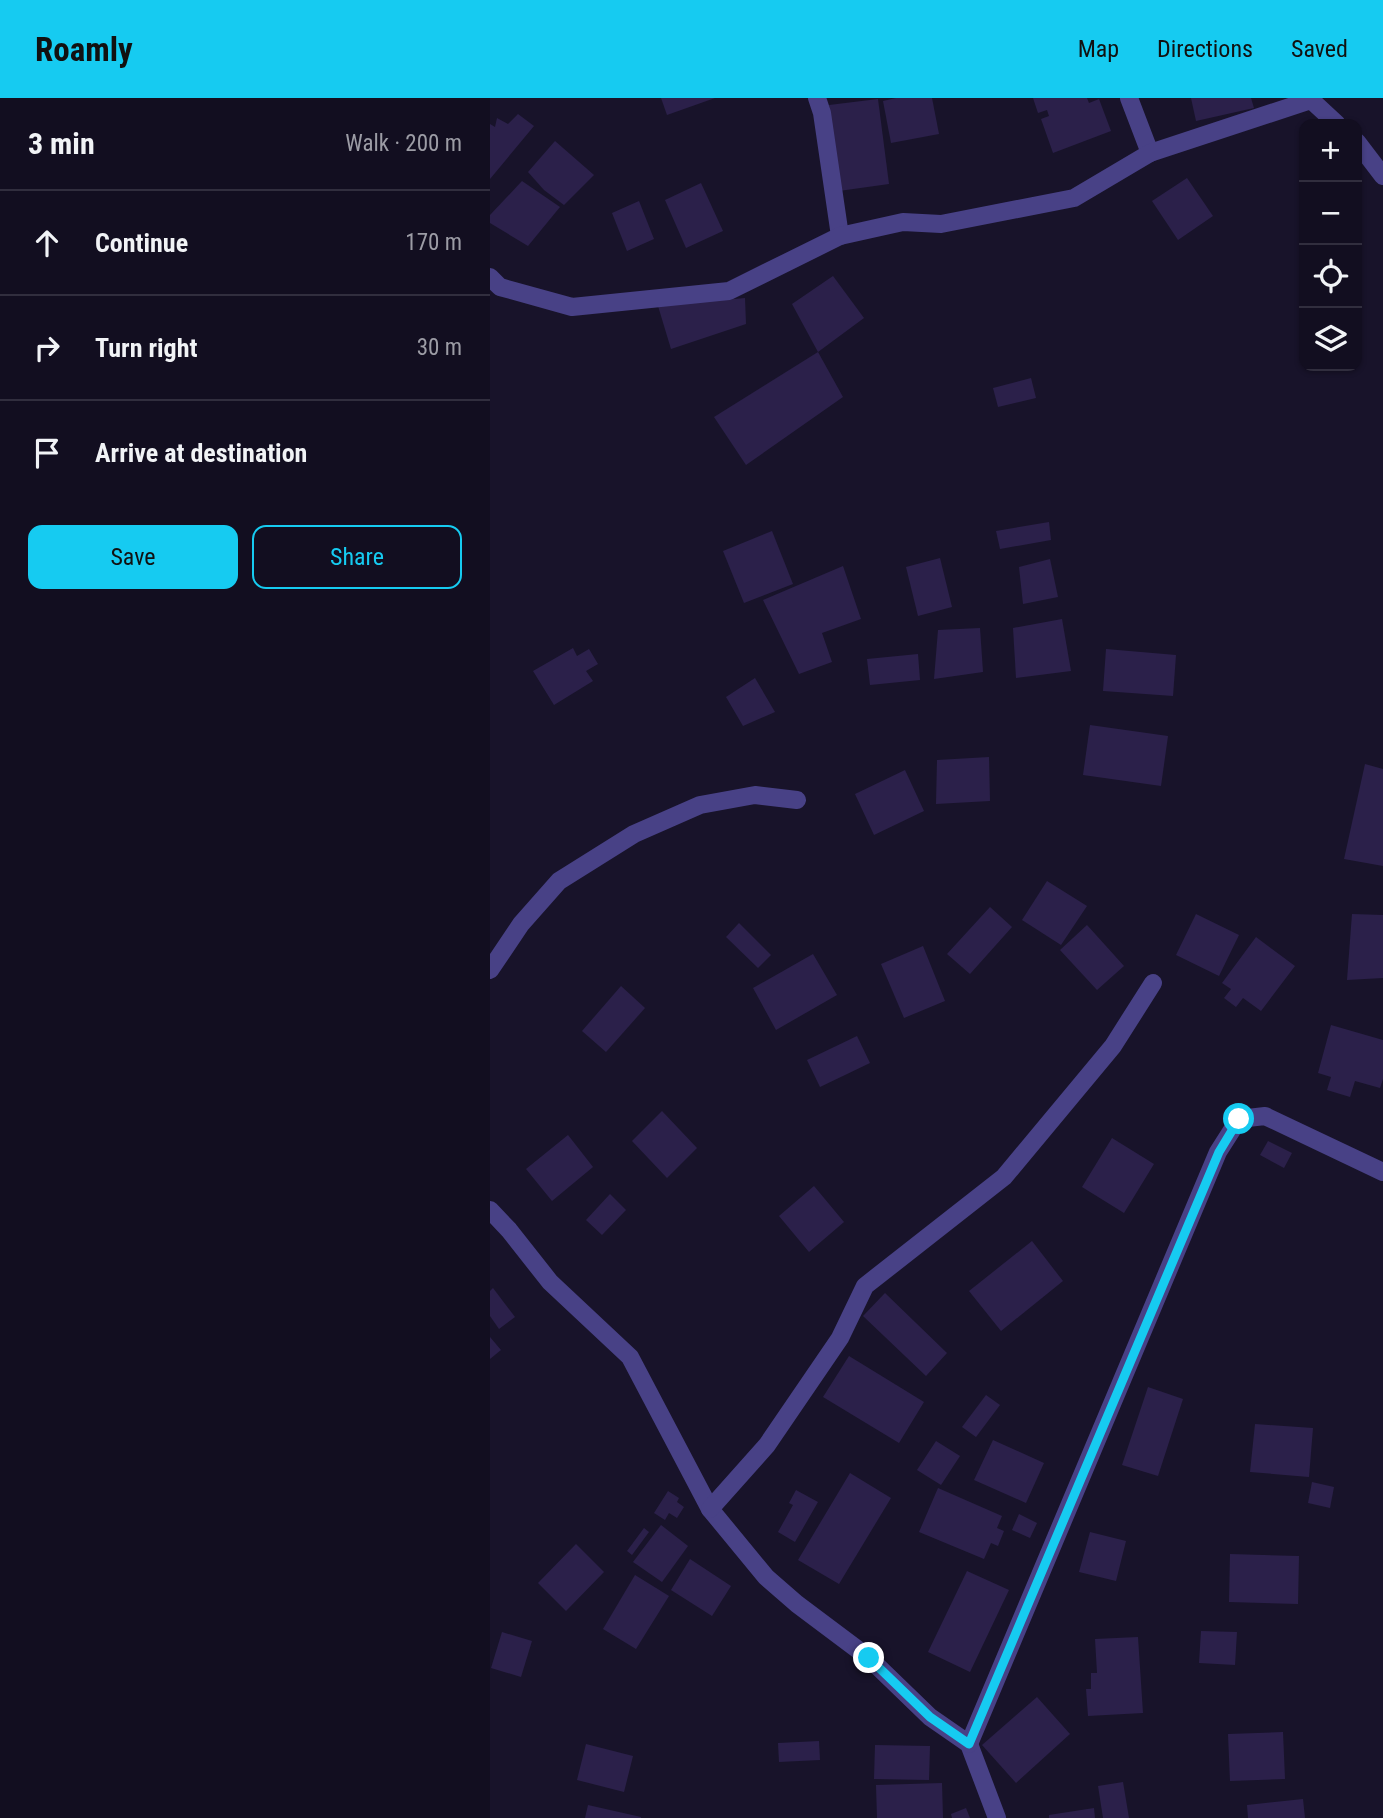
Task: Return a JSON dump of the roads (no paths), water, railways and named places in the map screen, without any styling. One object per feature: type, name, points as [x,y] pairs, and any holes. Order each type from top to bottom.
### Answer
[{"type":"street","points":[[817,98],[822,113],[840,236]]},
{"type":"street","points":[[1129,98],[1150,153]]},
{"type":"street","points":[[490,276],[500,287],[572,307],[729,291],[840,236],[903,222],[941,224],[1074,198],[1150,153],[1313,99],[1332,119]]},
{"type":"street","points":[[1362,149],[1383,176]]},
{"type":"street","points":[[490,970],[521,924],[559,881],[635,834],[700,805],[755,795],[797,800]]},
{"type":"street","points":[[709,1510],[767,1445],[840,1338],[865,1286],[1004,1177],[1114,1046],[1153,983]]},
{"type":"street","points":[[969,1744],[1219,1152],[1239,1119],[1265,1116],[1383,1172]]},
{"type":"street","points":[[490,1210],[550,1282],[630,1357],[709,1510],[766,1577],[869,1658],[930,1717],[969,1744],[997,1818]]}]
